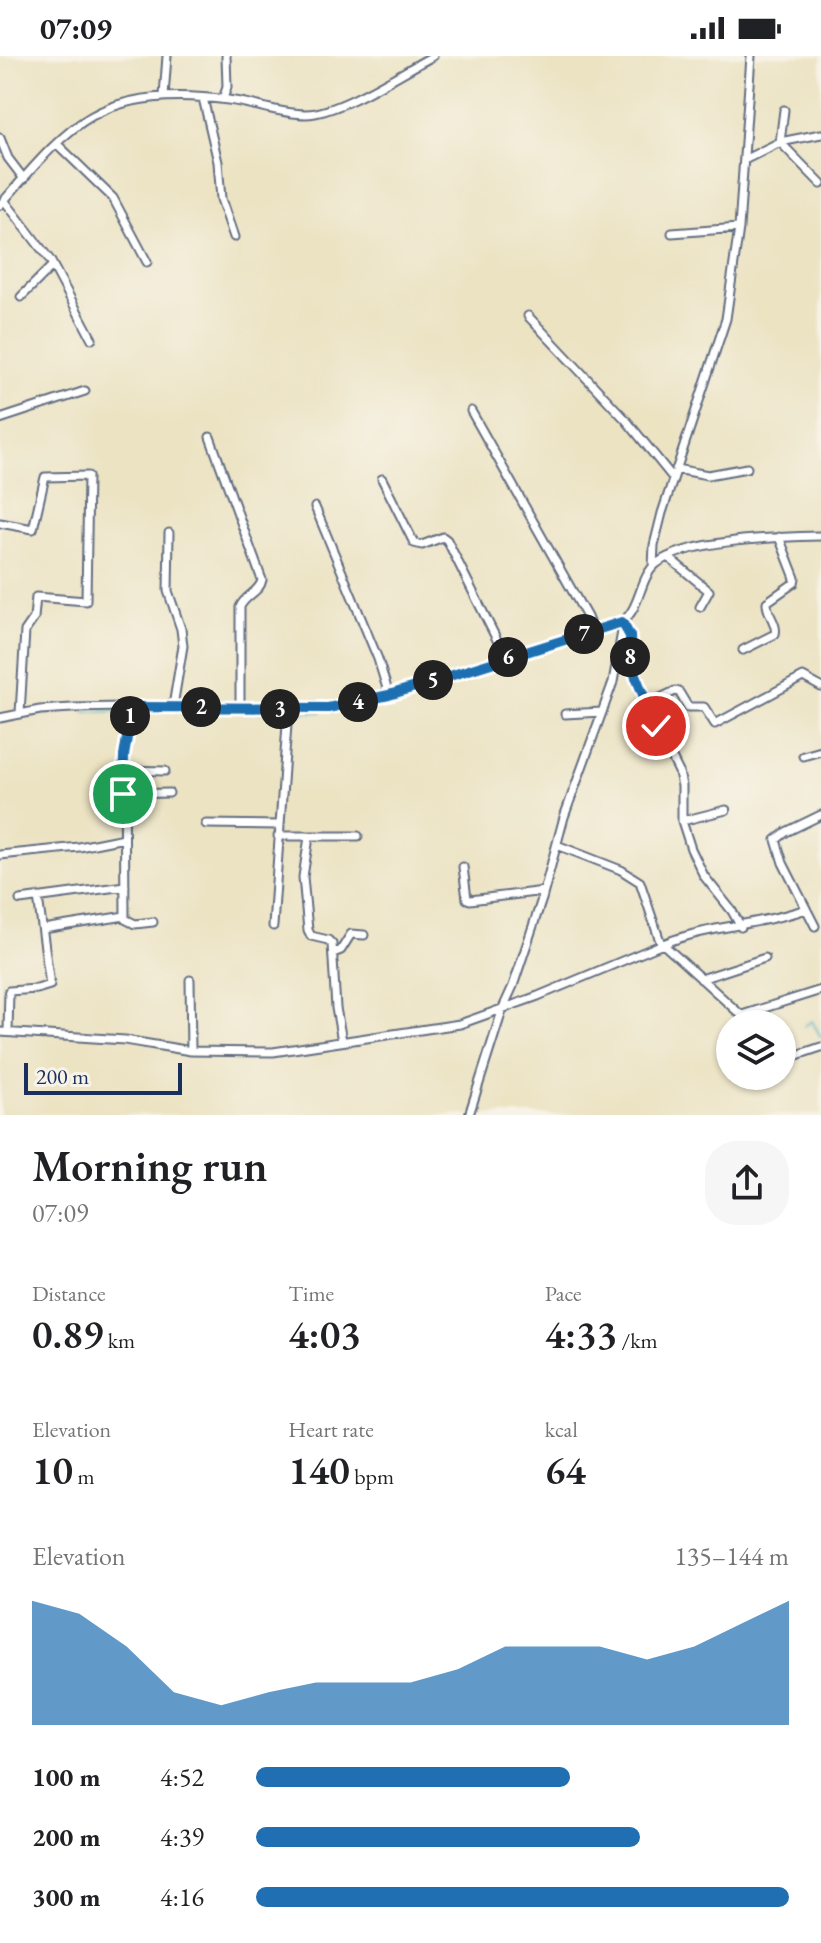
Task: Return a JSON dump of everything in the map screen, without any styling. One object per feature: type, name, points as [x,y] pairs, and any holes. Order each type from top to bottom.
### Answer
[{"type":"street","points":[[164,96],[167,56]]},
{"type":"street","points":[[223,99],[227,87],[226,56]]},
{"type":"street","points":[[92,339],[30,231],[2,203],[83,122],[105,109],[164,96],[223,99],[308,114],[346,103],[433,56]]},
{"type":"street","points":[[469,1115],[613,682],[622,624],[632,611],[653,567],[654,545],[726,319],[739,228],[751,56]]},
{"type":"street","points":[[203,98],[218,162],[221,199],[234,237]]},
{"type":"street","points":[[780,142],[784,110]]},
{"type":"street","points":[[744,160],[780,142],[821,134]]},
{"type":"street","points":[[0,138],[8,158],[24,179]]},
{"type":"street","points":[[780,142],[821,184]]},
{"type":"street","points":[[58,145],[113,198],[147,262]]},
{"type":"street","points":[[672,233],[739,228]]},
{"type":"street","points":[[21,297],[52,266]]},
{"type":"street","points":[[528,316],[675,474],[708,475],[747,468]]},
{"type":"street","points":[[0,419],[85,391]]},
{"type":"street","points":[[471,411],[593,632]]},
{"type":"street","points":[[210,437],[262,580],[261,586],[243,599],[240,607],[240,708]]},
{"type":"street","points":[[0,523],[33,529],[45,477],[88,476],[86,601],[36,597],[34,618],[25,631],[20,713]]},
{"type":"street","points":[[382,479],[414,543],[422,545],[443,537],[447,540],[506,658]]},
{"type":"street","points":[[315,507],[378,659],[389,695]]},
{"type":"street","points":[[169,533],[168,591],[181,629],[183,646],[173,706]]},
{"type":"street","points":[[653,567],[668,557],[693,549],[779,537],[821,536]]},
{"type":"street","points":[[743,650],[775,634],[776,627],[767,610],[767,602],[794,583],[795,578],[779,537]]},
{"type":"street","points":[[668,557],[709,591],[700,607]]},
{"type":"street","points":[[0,718],[56,709],[173,706],[288,710],[328,708],[389,695],[622,624]]},
{"type":"street","points":[[622,624],[629,632],[631,665],[646,705],[679,772],[682,821],[691,849],[704,876],[741,927]]},
{"type":"street","points":[[646,705],[670,692],[679,692],[688,707],[704,707],[715,724],[803,677],[821,687]]},
{"type":"street","points":[[132,707],[123,770],[125,916],[130,924],[153,922]]},
{"type":"street","points":[[273,926],[288,710]]},
{"type":"street","points":[[565,714],[602,712]]},
{"type":"street","points":[[803,756],[821,751]]},
{"type":"street","points":[[123,770],[165,771]]},
{"type":"street","points":[[123,794],[169,793]]},
{"type":"street","points":[[682,821],[726,810]]},
{"type":"street","points":[[815,926],[783,863],[776,840],[821,815]]},
{"type":"street","points":[[206,824],[279,825]]},
{"type":"street","points":[[278,836],[358,836]]},
{"type":"street","points":[[309,837],[303,877],[308,930],[311,936],[330,941],[342,1041]]},
{"type":"street","points":[[0,855],[79,847],[124,838]]},
{"type":"street","points":[[557,845],[621,870],[640,882],[662,944],[736,1010]]},
{"type":"street","points":[[463,867],[465,893],[470,900],[544,891]]},
{"type":"street","points":[[20,900],[125,886]]},
{"type":"street","points":[[38,897],[50,985],[9,991],[4,1032],[125,1040],[191,1051],[273,1052],[442,1028],[480,1018],[562,987],[691,933],[741,927],[806,909]]},
{"type":"street","points":[[43,929],[125,916]]},
{"type":"street","points":[[333,953],[341,950],[351,934],[364,935]]},
{"type":"street","points":[[701,979],[765,958]]},
{"type":"street","points":[[190,980],[191,1051]]},
{"type":"street","points":[[758,1010],[821,990]]},
{"type":"street","points":[[796,1055],[821,1047]]},
{"type":"waterway","points":[[587,638],[620,630]]},
{"type":"waterway","points":[[541,651],[579,639]]},
{"type":"waterway","points":[[422,688],[455,677]]},
{"type":"waterway","points":[[332,711],[357,706]]},
{"type":"waterway","points":[[205,710],[222,711]]},
{"type":"waterway","points":[[85,712],[121,711]]},
{"type":"waterway","points":[[226,711],[248,712]]},
{"type":"waterway","points":[[34,715],[61,712]]},
{"type":"waterway","points":[[249,712],[281,712]]},
{"type":"waterway","points":[[292,712],[321,712]]},
{"type":"waterway","points":[[804,1026],[812,1021],[821,1037]]},
{"type":"route","points":[[123,794],[124,756],[132,707],[328,708],[389,695],[622,622],[630,636],[631,665],[656,726]]}]
